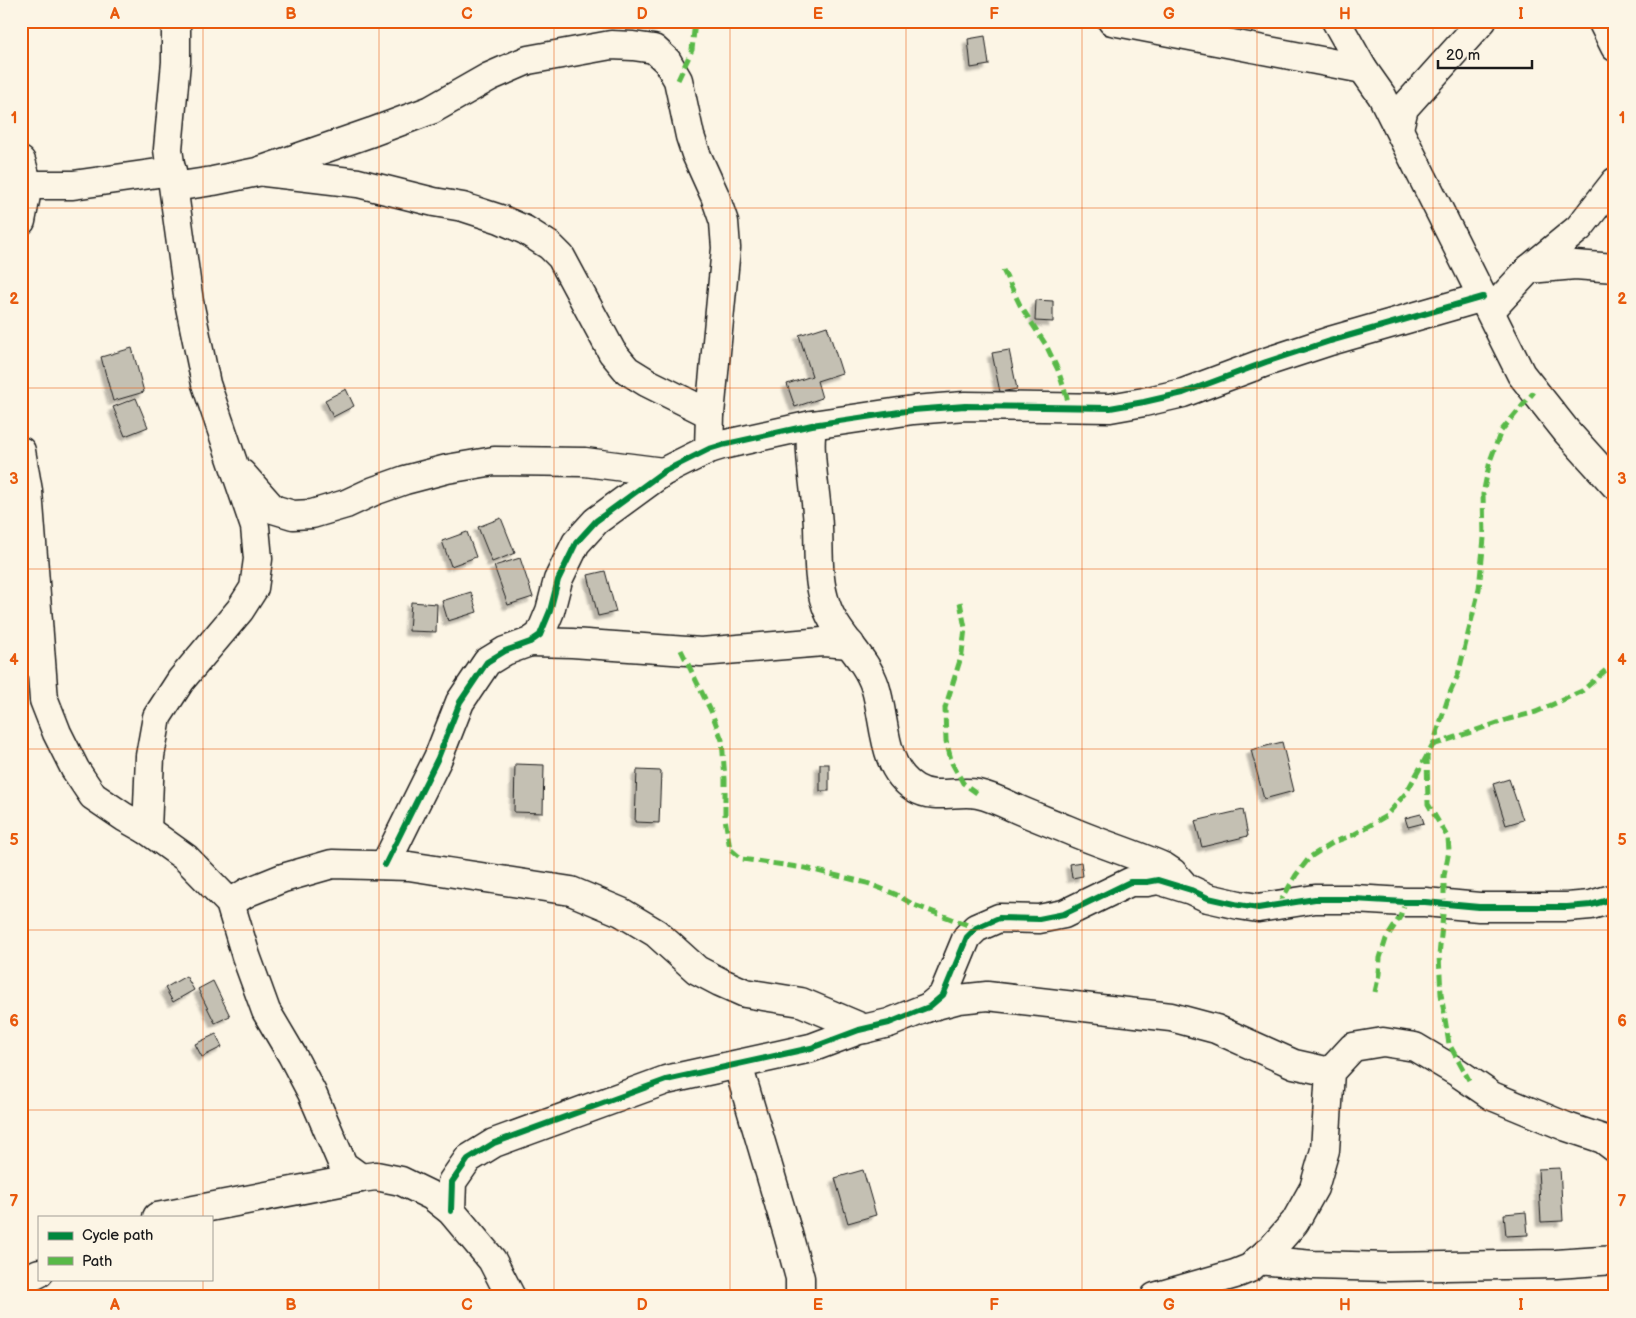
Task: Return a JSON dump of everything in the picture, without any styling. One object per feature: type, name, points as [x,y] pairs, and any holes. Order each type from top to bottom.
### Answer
[{"type":"street","points":[[147,830],[150,756],[158,717],[182,680],[240,610],[254,588],[258,559],[255,527],[206,384],[186,284],[168,149],[176,62],[176,21]]},
{"type":"street","points":[[1112,21],[1363,69]]},
{"type":"street","points":[[1336,21],[1363,69],[1382,96],[1399,128],[1520,374],[1567,432],[1615,485]]},
{"type":"street","points":[[1399,128],[1404,108],[1482,21]]},
{"type":"street","points":[[1602,21],[1615,46]]},
{"type":"street","points":[[21,221],[23,176],[73,185],[173,179],[213,181],[257,172],[432,110],[489,77],[528,60],[611,45],[654,49],[667,61],[678,80],[690,136],[724,222],[726,248],[710,414],[709,449]]},
{"type":"street","points":[[257,172],[358,183],[434,202],[463,207],[500,219],[525,230],[550,246],[561,257],[612,352],[627,370],[648,383],[710,414]]},
{"type":"street","points":[[385,865],[438,758],[460,702],[471,684],[487,662],[505,651],[530,642],[540,635],[546,624],[558,580],[576,543],[596,521],[663,472],[709,449],[812,425],[914,410],[965,406],[1110,408],[1135,403],[1183,393],[1266,362],[1330,341],[1487,304],[1579,228],[1615,182]]},
{"type":"street","points":[[1529,269],[1575,265],[1615,268]]},
{"type":"street","points":[[812,425],[811,451],[818,528],[818,556],[821,586],[826,606],[869,672],[874,685],[886,741],[893,763],[900,776],[923,792],[936,794],[978,794],[999,801],[1164,867],[1173,873],[1186,888]]},
{"type":"street","points":[[21,451],[28,491],[44,700],[57,733],[93,796],[147,830],[186,858],[230,903],[246,956],[266,1011],[312,1094],[343,1164],[361,1178]]},
{"type":"street","points":[[231,460],[274,509],[293,515],[312,514],[346,504],[405,480],[448,469],[494,461],[585,462],[663,472]]},
{"type":"street","points":[[530,642],[701,652],[823,642],[850,644]]},
{"type":"street","points":[[230,903],[248,892],[283,878],[332,864],[409,866],[571,891],[622,912],[656,934],[697,970],[720,982],[745,993],[801,1002],[865,1029]]},
{"type":"street","points":[[929,1007],[944,996],[967,937],[976,928],[999,918],[1039,919],[1064,914],[1130,882],[1158,880],[1186,888],[1208,898],[1258,908],[1278,906],[1296,901],[1348,899],[1425,902],[1479,907],[1567,907],[1591,905],[1615,898]]},
{"type":"street","points":[[451,1211],[452,1182],[468,1159],[494,1143],[666,1080],[811,1048],[865,1029],[889,1023],[929,1007],[959,999],[987,996],[1171,1018],[1216,1029],[1294,1064],[1330,1072]]},
{"type":"street","points":[[1246,1276],[1295,1222],[1314,1188],[1325,1150],[1330,1072],[1353,1047],[1382,1042],[1415,1047],[1492,1096],[1567,1127],[1603,1139],[1615,1148]]},
{"type":"street","points":[[738,1065],[800,1278],[800,1297]]},
{"type":"street","points":[[162,1216],[361,1178],[376,1176],[401,1181],[432,1196],[451,1211],[492,1260],[511,1297]]},
{"type":"street","points":[[1155,1297],[1246,1276],[1313,1265],[1389,1267],[1556,1264],[1615,1260]]},
{"type":"street","points":[[21,1282],[38,1274]]},
{"type":"building","points":[[985,36],[989,65],[971,68],[968,39]]},
{"type":"building","points":[[1036,300],[1053,301],[1053,322],[1035,321]]},
{"type":"building","points":[[827,326],[842,373],[817,381],[822,398],[795,407],[787,384],[812,376],[799,335]]},
{"type":"building","points":[[132,348],[144,392],[113,401],[101,357]]},
{"type":"building","points":[[1009,350],[1017,389],[1000,392],[992,353]]},
{"type":"building","points":[[346,389],[354,406],[333,417],[325,400]]},
{"type":"building","points":[[136,398],[148,427],[125,436],[113,407]]},
{"type":"building","points":[[501,518],[515,553],[492,562],[478,527]]},
{"type":"building","points":[[467,532],[476,557],[451,566],[442,541]]},
{"type":"building","points":[[520,558],[533,597],[508,605],[494,566]]},
{"type":"building","points":[[605,571],[616,612],[598,616],[588,575]]},
{"type":"building","points":[[471,592],[477,612],[448,621],[442,601]]},
{"type":"building","points":[[411,602],[437,604],[436,632],[409,631]]},
{"type":"building","points":[[1282,742],[1294,791],[1264,799],[1251,750]]},
{"type":"building","points":[[515,764],[544,765],[543,813],[514,812]]},
{"type":"building","points":[[820,764],[829,764],[829,791],[820,791]]},
{"type":"building","points":[[637,770],[661,771],[659,823],[635,822]]},
{"type":"building","points":[[1509,779],[1523,820],[1506,825],[1493,784]]},
{"type":"building","points":[[1243,810],[1248,836],[1202,847],[1195,821]]},
{"type":"building","points":[[1421,814],[1424,823],[1408,827],[1405,818]]},
{"type":"building","points":[[1081,862],[1083,876],[1072,878],[1070,864]]},
{"type":"building","points":[[186,976],[194,990],[173,1002],[165,988]]},
{"type":"building","points":[[213,981],[230,1016],[215,1023],[198,989]]},
{"type":"building","points":[[216,1034],[222,1047],[202,1057],[195,1044]]},
{"type":"building","points":[[1560,1168],[1563,1221],[1541,1222],[1538,1169]]},
{"type":"building","points":[[863,1170],[876,1215],[848,1223],[835,1178]]},
{"type":"building","points":[[1526,1212],[1528,1235],[1506,1236],[1504,1214]]},
{"type":"marked path","points":[[678,80],[692,50],[695,21]]},
{"type":"marked path","points":[[1003,270],[1020,305],[1046,345],[1058,370],[1070,407]]},
{"type":"marked path","points":[[1278,906],[1296,875],[1310,857],[1334,842],[1353,835],[1386,816],[1406,793],[1433,745],[1449,695],[1458,675],[1479,589],[1484,538],[1483,494],[1490,461],[1501,431],[1534,392]]},
{"type":"marked path","points":[[960,602],[965,628],[962,654],[945,708],[946,741],[952,763],[963,783],[978,794]]},
{"type":"marked path","points":[[681,650],[711,711],[722,740],[725,818],[730,849],[742,859],[805,868],[867,883],[895,894],[914,905],[976,928]]},
{"type":"marked path","points":[[1433,745],[1509,719],[1536,712],[1582,691],[1615,662]]},
{"type":"marked path","points":[[1427,755],[1428,804],[1448,838],[1449,851],[1444,876],[1444,904],[1439,956],[1441,994],[1449,1044],[1469,1080]]},
{"type":"marked path","points":[[1375,992],[1380,958],[1386,939],[1400,917],[1405,902]]},
{"type":"cycle path","points":[[385,865],[438,758],[460,702],[487,662],[505,651],[530,642],[540,635],[550,611],[558,580],[576,543],[596,521],[663,472],[709,449],[722,445],[812,425],[913,410],[965,406],[1110,408],[1144,402],[1183,393],[1266,362],[1330,341],[1483,297]]},
{"type":"cycle path","points":[[451,1211],[452,1182],[468,1159],[494,1143],[666,1080],[811,1048],[859,1030],[889,1023],[929,1007],[943,995],[967,937],[976,928],[999,918],[1039,919],[1064,914],[1130,882],[1158,880],[1191,890],[1208,898],[1258,908],[1315,899],[1425,902],[1479,907],[1567,907],[1591,905],[1615,898]]}]
